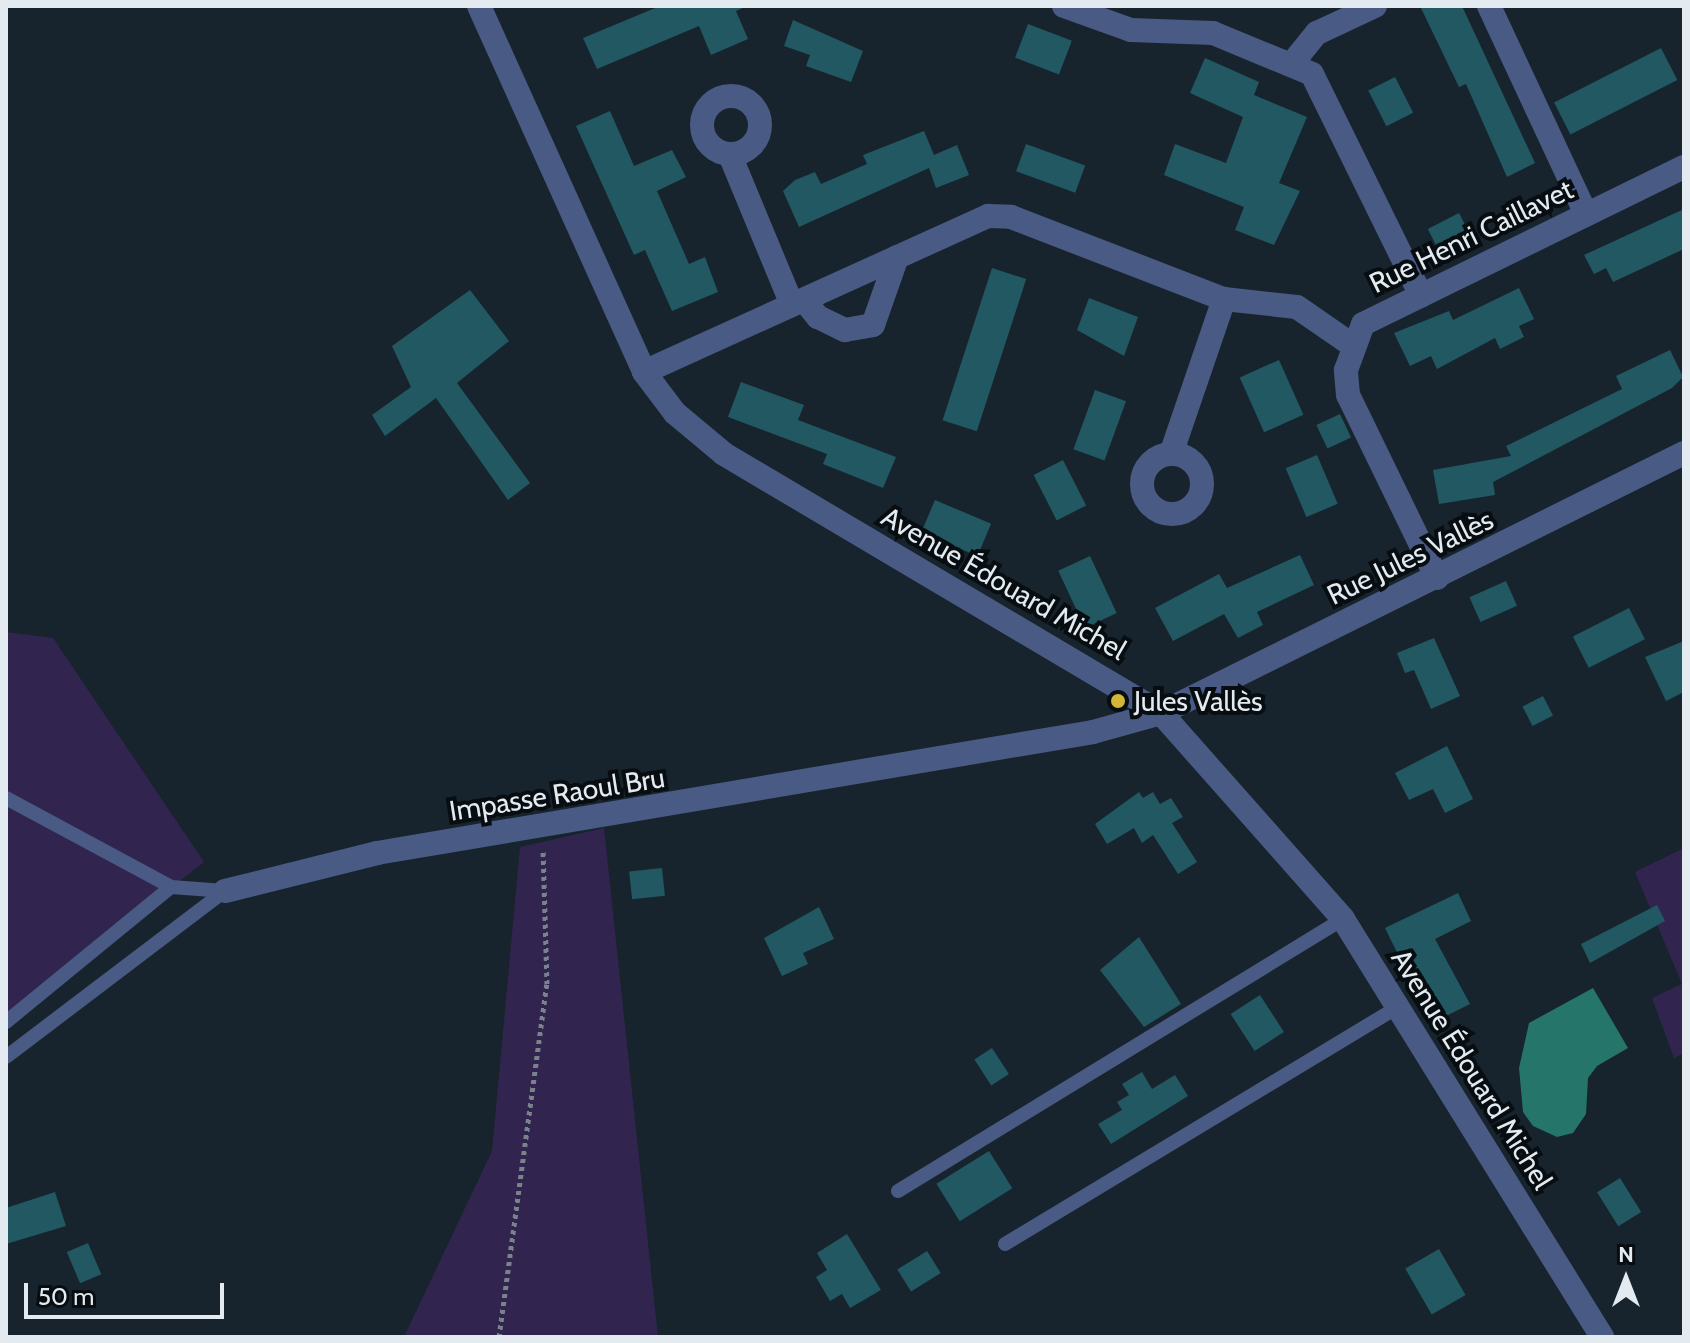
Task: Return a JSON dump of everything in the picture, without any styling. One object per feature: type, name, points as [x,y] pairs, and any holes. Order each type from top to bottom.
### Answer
[{"type":"street","name":"Avenue Édouard Michel","points":[[479,6],[644,372],[675,413],[724,454],[1161,713],[1343,919],[1602,1337]]},
{"type":"street","points":[[1064,6],[1131,30],[1213,33],[1294,61],[1312,74],[1421,296]]},
{"type":"street","points":[[1294,61],[1317,33],[1375,6]]},
{"type":"street","points":[[1489,6],[1586,214]]},
{"type":"street","points":[[730,155],[798,302],[818,317],[845,330],[873,325],[897,257]]},
{"type":"street","name":"Rue Henri Caillavet","points":[[1352,345],[1374,315],[1421,296],[1684,167]]},
{"type":"street","points":[[644,372],[988,216],[1011,217],[1224,299],[1297,307],[1352,345],[1348,395],[1437,578]]},
{"type":"street","points":[[1171,454],[1224,299]]},
{"type":"street","name":"Rue Jules Vallès","points":[[1161,713],[1684,453]]},
{"type":"street","name":"Impasse Raoul Bru","points":[[225,891],[377,853],[1093,732],[1161,713]]},
{"type":"lane","points":[[6,798],[171,887],[6,1022]]},
{"type":"lane","name":"Impasse Raoul Bru","points":[[171,887],[225,891]]},
{"type":"lane","points":[[6,1057],[225,891]]},
{"type":"lane","points":[[898,1191],[1343,919]]},
{"type":"lane","points":[[1005,1244],[1399,1006]]},
{"type":"path","points":[[499,1337],[547,984],[542,827]]},
{"type":"shaded area","points":[[6,632],[53,638],[204,862],[6,1017]]},
{"type":"shaded area","points":[[604,828],[658,1337],[404,1337],[492,1151],[520,847]]},
{"type":"shaded area","points":[[1684,848],[1684,1053],[1674,1058],[1652,998],[1682,984],[1635,872]]},
{"type":"shaded area","points":[[1593,988],[1628,1048],[1597,1066],[1588,1078],[1586,1114],[1573,1133],[1557,1137],[1533,1126],[1523,1112],[1519,1068],[1529,1023]]},
{"type":"building","points":[[660,6],[747,6],[736,11],[748,39],[711,55],[699,26],[597,69],[583,38]]},
{"type":"building","points":[[1420,6],[1462,6],[1535,163],[1507,177],[1466,84],[1459,87]]},
{"type":"building","points":[[793,20],[863,51],[851,82],[806,66],[810,55],[784,46]]},
{"type":"building","points":[[1028,24],[1072,41],[1059,74],[1015,58]]},
{"type":"building","points":[[1661,48],[1677,80],[1570,135],[1554,102]]},
{"type":"building","points":[[1205,58],[1259,82],[1254,95],[1307,117],[1279,183],[1300,191],[1274,245],[1235,230],[1244,207],[1164,175],[1175,144],[1226,163],[1243,117],[1190,93]]},
{"type":"building","points":[[1395,77],[1413,113],[1386,126],[1368,91]]},
{"type":"building","points":[[610,111],[634,166],[672,150],[686,177],[657,191],[689,264],[705,257],[718,292],[672,311],[645,250],[634,255],[576,126]]},
{"type":"building","points":[[924,131],[934,155],[957,145],[969,175],[936,188],[929,168],[799,227],[783,191],[795,180],[815,172],[821,184],[867,164],[863,155]]},
{"type":"building","points":[[1026,144],[1085,166],[1075,193],[1016,171]]},
{"type":"building","points":[[1684,209],[1684,249],[1613,282],[1606,268],[1594,274],[1584,255]]},
{"type":"building","points":[[1459,213],[1476,247],[1445,263],[1428,229]]},
{"type":"building","points":[[992,268],[1026,279],[977,431],[943,420]]},
{"type":"building","points":[[1519,288],[1534,319],[1519,326],[1524,337],[1500,349],[1495,338],[1437,369],[1431,356],[1410,366],[1394,333],[1449,311],[1453,320]]},
{"type":"building","points":[[470,290],[509,341],[457,383],[530,483],[508,500],[436,398],[385,436],[372,415],[411,387],[392,346]]},
{"type":"building","points":[[1089,298],[1138,317],[1124,356],[1077,330]]},
{"type":"building","points":[[1670,350],[1683,377],[1672,388],[1493,482],[1495,495],[1439,504],[1433,470],[1511,456],[1506,446],[1622,389],[1616,376]]},
{"type":"building","points":[[1279,360],[1303,415],[1264,432],[1240,377]]},
{"type":"building","points":[[741,382],[804,405],[798,420],[896,457],[883,488],[823,464],[827,454],[728,417]]},
{"type":"building","points":[[1095,390],[1126,401],[1104,460],[1073,449]]},
{"type":"building","points":[[1340,414],[1351,438],[1327,449],[1316,425]]},
{"type":"building","points":[[1317,455],[1338,504],[1306,517],[1286,468]]},
{"type":"building","points":[[1063,460],[1086,505],[1057,520],[1034,475]]},
{"type":"building","points":[[935,500],[991,524],[977,556],[921,532]]},
{"type":"building","points":[[1300,555],[1314,585],[1257,612],[1263,625],[1238,638],[1224,614],[1173,641],[1155,608],[1219,574],[1227,588]]},
{"type":"building","points":[[1090,556],[1117,613],[1085,628],[1058,571]]},
{"type":"building","points":[[1506,581],[1517,606],[1480,622],[1469,597]]},
{"type":"building","points":[[1629,608],[1645,639],[1589,668],[1573,637]]},
{"type":"building","points":[[1434,638],[1460,696],[1431,709],[1414,670],[1405,673],[1397,653]]},
{"type":"building","points":[[1684,641],[1684,692],[1666,701],[1645,657]]},
{"type":"building","points":[[1543,696],[1553,716],[1532,726],[1523,706]]},
{"type":"building","points":[[1447,746],[1473,799],[1445,813],[1433,789],[1409,800],[1395,773]]},
{"type":"building","points":[[1139,792],[1143,798],[1153,792],[1160,804],[1171,798],[1183,817],[1172,823],[1197,862],[1178,874],[1153,835],[1142,843],[1134,828],[1107,844],[1095,824]]},
{"type":"building","points":[[662,868],[665,896],[632,899],[629,871]]},
{"type":"building","points":[[1458,893],[1471,921],[1435,939],[1470,1004],[1432,1023],[1385,928]]},
{"type":"building","points":[[1657,905],[1665,921],[1590,963],[1581,944]]},
{"type":"building","points":[[819,907],[834,939],[803,953],[808,964],[782,976],[764,938]]},
{"type":"building","points":[[1139,937],[1181,1004],[1144,1027],[1100,970]]},
{"type":"building","points":[[1260,995],[1284,1032],[1255,1051],[1231,1014]]},
{"type":"building","points":[[992,1048],[1009,1074],[991,1085],[974,1059]]},
{"type":"building","points":[[1142,1072],[1152,1089],[1175,1075],[1188,1096],[1111,1144],[1098,1124],[1122,1110],[1117,1102],[1129,1095],[1122,1084]]},
{"type":"building","points":[[989,1151],[1012,1188],[960,1221],[936,1184]]},
{"type":"building","points":[[1620,1178],[1641,1212],[1618,1226],[1597,1192]]},
{"type":"building","points":[[55,1192],[66,1226],[6,1244],[6,1208]]},
{"type":"building","points":[[847,1234],[881,1290],[850,1308],[842,1294],[830,1301],[816,1277],[827,1270],[817,1253]]},
{"type":"building","points":[[88,1243],[101,1274],[80,1283],[67,1252]]},
{"type":"building","points":[[1439,1249],[1466,1295],[1432,1314],[1405,1268]]},
{"type":"building","points":[[927,1251],[941,1273],[911,1292],[897,1270]]},
{"type":"place","name":"Jules Vallès","points":[[1118,701]]}]
